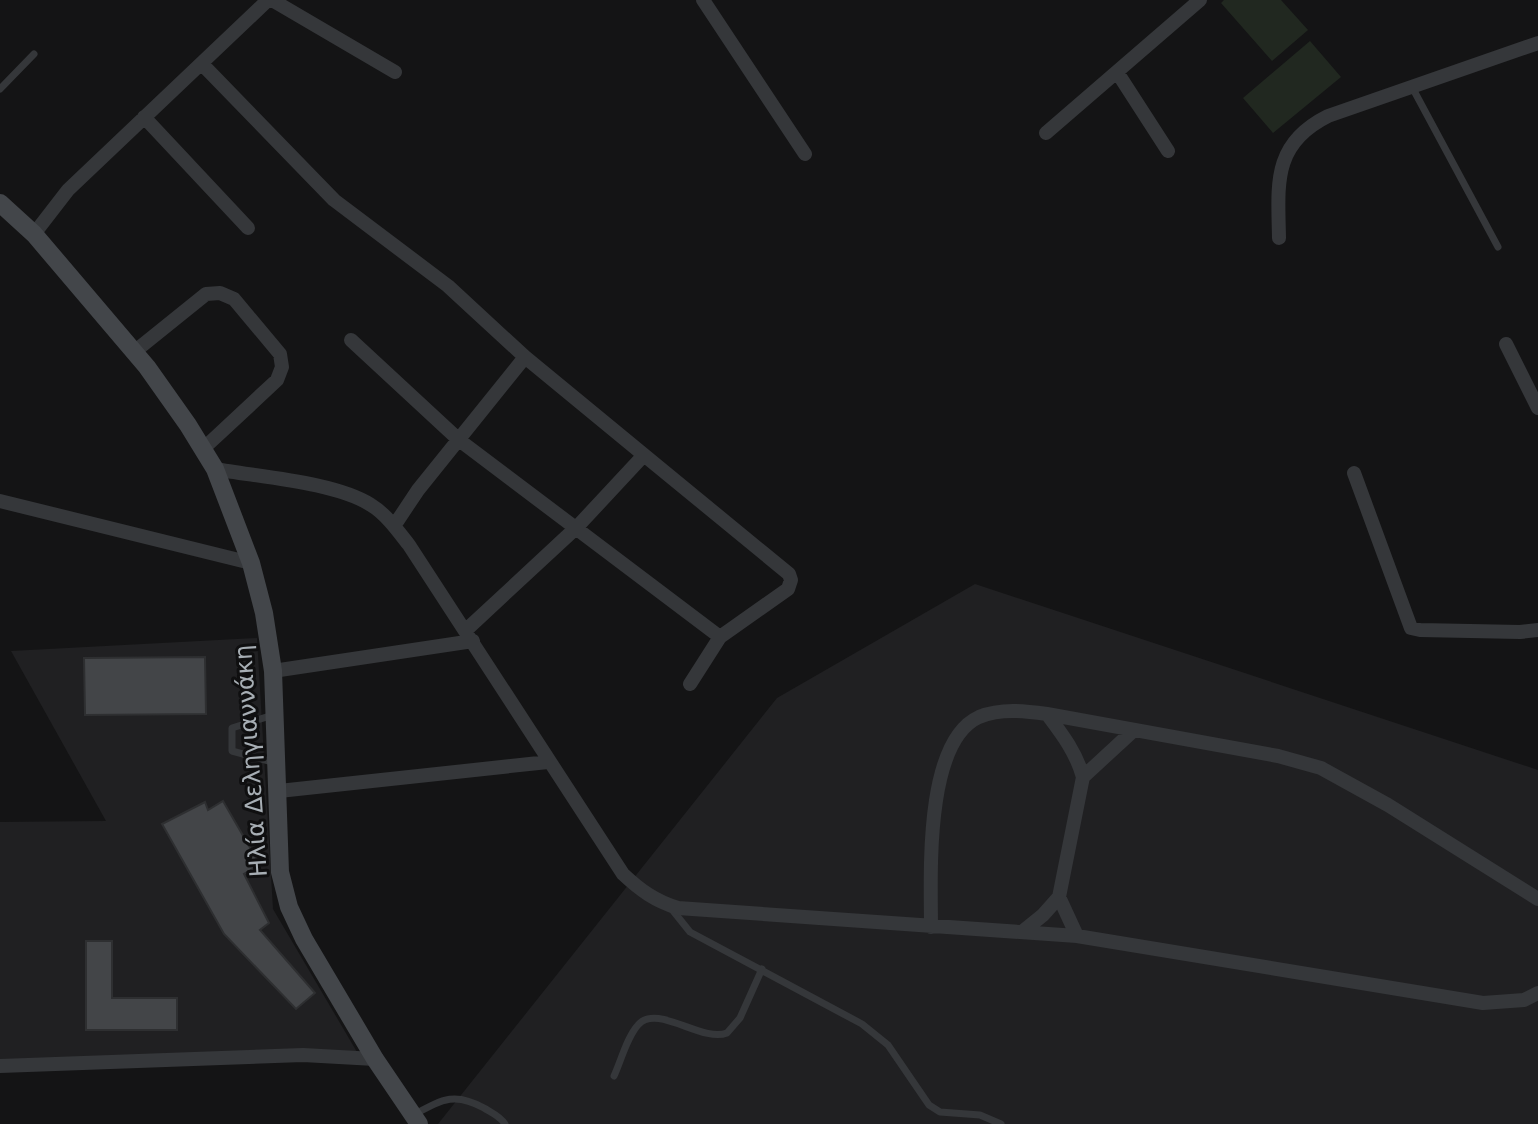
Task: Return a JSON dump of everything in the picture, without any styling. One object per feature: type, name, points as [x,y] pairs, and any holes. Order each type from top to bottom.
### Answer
[{"type":"street","points":[[34,234],[68,190],[270,0],[395,72]]},
{"type":"street","points":[[703,0],[805,154]]},
{"type":"street","points":[[1046,133],[1200,0]]},
{"type":"street","points":[[1279,238],[1278,180],[1286,154],[1297,137],[1313,123],[1538,43]]},
{"type":"street","points":[[202,64],[357,220],[448,286],[525,357],[789,574],[788,589],[720,637],[690,684]]},
{"type":"street","points":[[1117,72],[1168,151]]},
{"type":"street","points":[[144,117],[248,228]]},
{"type":"street","name":"Ηλία Δεληγιαννάκη","points":[[0,203],[34,234],[134,352],[204,448],[215,469],[251,563],[264,613],[273,671],[280,872],[289,907],[304,939],[375,1059],[416,1119]]},
{"type":"street","points":[[134,352],[206,294],[220,293],[234,299],[280,354],[282,367],[277,380],[204,448]]},
{"type":"street","points":[[351,340],[459,440],[720,637]]},
{"type":"street","points":[[1506,344],[1538,408]]},
{"type":"street","points":[[394,526],[418,490],[525,357]]},
{"type":"street","points":[[273,671],[469,636],[644,455]]},
{"type":"street","points":[[215,469],[319,487],[374,506],[409,545],[623,874],[642,892],[668,905],[1077,936],[1483,1003],[1524,1000],[1538,993]]},
{"type":"street","points":[[1354,473],[1411,628],[1538,630]]},
{"type":"street","points":[[0,501],[251,563]]},
{"type":"street","points":[[931,927],[932,828],[936,797],[951,748],[963,729],[979,717],[1013,710],[1290,759],[1321,768],[1388,805],[1538,899]]},
{"type":"street","points":[[1022,932],[1059,897],[1083,777],[1079,761],[1067,740],[1047,714]]},
{"type":"street","points":[[1083,777],[1134,730]]},
{"type":"street","points":[[279,791],[548,762]]},
{"type":"street","points":[[1059,897],[1077,936]]},
{"type":"street","points":[[0,1066],[303,1055],[375,1059]]},
{"type":"lane","points":[[0,89],[34,54]]},
{"type":"lane","points":[[1412,87],[1498,247]]},
{"type":"lane","points":[[275,714],[232,728],[232,751],[277,764]]},
{"type":"lane","points":[[668,905],[690,932],[862,1024],[888,1045],[929,1105],[940,1112],[980,1115],[1001,1124]]},
{"type":"lane","points":[[614,1076],[637,1025],[645,1020],[655,1017],[712,1036],[727,1033],[740,1018],[762,969]]},
{"type":"lane","points":[[416,1119],[439,1101],[455,1098],[468,1099],[501,1118],[505,1124]]},
{"type":"shaded area","points":[[1224,0],[1281,0],[1308,30],[1272,61],[1221,3]]},
{"type":"shaded area","points":[[1310,41],[1341,77],[1273,133],[1243,98]]},
{"type":"shaded area","points":[[975,584],[1538,770],[1538,1124],[438,1124],[777,698]]},
{"type":"shaded area","points":[[257,638],[273,909],[357,1052],[0,1060],[0,822],[106,821],[11,651]]},
{"type":"building","points":[[205,657],[206,714],[85,715],[84,658]]},
{"type":"building","points":[[223,801],[260,865],[244,874],[269,923],[260,930],[315,993],[296,1009],[224,934],[162,824],[205,802],[208,810]]},
{"type":"building","points":[[86,941],[112,941],[112,998],[177,998],[177,1030],[86,1030]]}]
